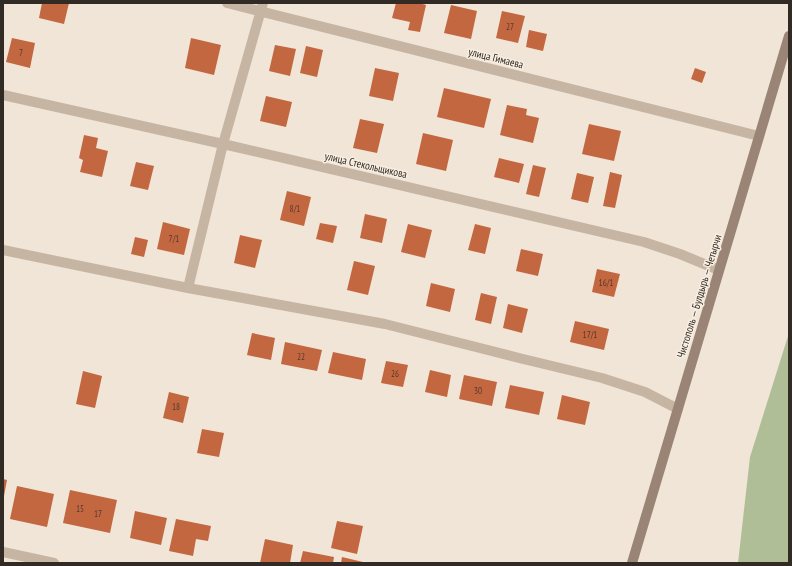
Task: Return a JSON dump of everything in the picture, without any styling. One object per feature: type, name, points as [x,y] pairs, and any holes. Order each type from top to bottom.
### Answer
[{"type":"street","name":"улица Гимаева","points":[[227,3],[262,7],[759,136]]},
{"type":"street","points":[[188,288],[224,144],[262,7]]},
{"type":"street","name":"Чистополь — Булдырь — Четырчи","points":[[632,563],[789,36]]},
{"type":"street","name":"улица Стекольщикова","points":[[3,95],[224,144],[644,242],[680,254],[719,270]]},
{"type":"street","points":[[3,250],[188,288],[385,324],[602,378],[645,392],[678,409]]},
{"type":"street","points":[[3,552],[54,563]]},
{"type":"green space","points":[[789,333],[789,563],[738,563],[750,457]]},
{"type":"building","points":[[42,3],[69,3],[64,24],[39,18]]},
{"type":"building","points":[[396,3],[419,3],[426,5],[420,32],[408,30],[410,22],[392,18]]},
{"type":"building","points":[[451,5],[477,11],[471,39],[444,33]]},
{"type":"building","points":[[502,11],[525,16],[518,43],[496,38]]},
{"type":"building","points":[[529,30],[547,34],[543,51],[526,47]]},
{"type":"building","points":[[12,38],[35,43],[30,68],[6,62]]},
{"type":"building","points":[[191,38],[221,45],[214,75],[185,68]]},
{"type":"building","points":[[275,45],[296,49],[290,76],[269,71]]},
{"type":"building","points":[[306,46],[323,50],[317,77],[300,73]]},
{"type":"building","points":[[375,68],[399,73],[393,101],[369,96]]},
{"type":"building","points":[[695,68],[706,72],[702,83],[691,79]]},
{"type":"building","points":[[444,88],[491,99],[484,128],[437,117]]},
{"type":"building","points":[[266,96],[292,102],[286,127],[260,121]]},
{"type":"building","points":[[507,105],[527,109],[526,115],[539,118],[533,143],[500,135]]},
{"type":"building","points":[[360,119],[384,124],[377,153],[353,148]]},
{"type":"building","points":[[589,124],[621,131],[614,161],[582,154]]},
{"type":"building","points":[[423,133],[453,140],[446,171],[416,164]]},
{"type":"building","points":[[84,135],[98,138],[96,148],[108,151],[102,177],[80,172],[83,160],[79,158]]},
{"type":"building","points":[[499,158],[524,164],[519,183],[494,177]]},
{"type":"building","points":[[136,162],[154,166],[148,190],[130,186]]},
{"type":"building","points":[[533,165],[546,168],[539,197],[526,194]]},
{"type":"building","points":[[610,172],[622,175],[615,208],[603,206]]},
{"type":"building","points":[[577,173],[594,177],[588,203],[571,199]]},
{"type":"building","points":[[287,191],[311,197],[304,226],[280,220]]},
{"type":"building","points":[[365,214],[387,219],[382,243],[360,238]]},
{"type":"building","points":[[163,222],[190,229],[184,255],[157,249]]},
{"type":"building","points":[[320,223],[337,226],[333,243],[316,239]]},
{"type":"building","points":[[408,224],[432,230],[425,258],[401,252]]},
{"type":"building","points":[[475,224],[491,228],[485,254],[468,250]]},
{"type":"building","points":[[240,235],[262,240],[255,268],[234,263]]},
{"type":"building","points":[[135,237],[148,240],[144,257],[131,254]]},
{"type":"building","points":[[521,249],[543,254],[538,276],[516,271]]},
{"type":"building","points":[[354,261],[375,266],[368,295],[347,290]]},
{"type":"building","points":[[597,269],[620,274],[614,297],[592,292]]},
{"type":"building","points":[[431,283],[455,289],[450,312],[426,306]]},
{"type":"building","points":[[481,293],[497,297],[491,324],[475,320]]},
{"type":"building","points":[[508,304],[528,309],[522,333],[503,328]]},
{"type":"building","points":[[575,321],[609,329],[604,350],[570,342]]},
{"type":"building","points":[[252,333],[275,338],[271,360],[247,355]]},
{"type":"building","points":[[285,342],[322,350],[317,371],[281,364]]},
{"type":"building","points":[[333,352],[366,359],[362,380],[328,373]]},
{"type":"building","points":[[386,361],[408,365],[403,387],[381,383]]},
{"type":"building","points":[[430,370],[451,375],[447,397],[425,392]]},
{"type":"building","points":[[83,371],[102,376],[95,408],[76,404]]},
{"type":"building","points":[[464,375],[497,382],[492,406],[459,399]]},
{"type":"building","points":[[510,385],[544,392],[539,415],[505,408]]},
{"type":"building","points":[[169,392],[189,397],[183,423],[163,418]]},
{"type":"building","points":[[562,395],[590,402],[585,425],[557,419]]},
{"type":"building","points":[[202,429],[224,433],[219,457],[197,453]]},
{"type":"building","points":[[3,479],[7,480],[4,496],[3,496]]},
{"type":"building","points":[[17,486],[54,494],[47,527],[10,519]]},
{"type":"building","points":[[70,490],[117,500],[110,533],[63,523]]},
{"type":"building","points":[[135,511],[167,518],[161,545],[130,538]]},
{"type":"building","points":[[176,519],[211,526],[208,541],[196,539],[193,556],[169,551]]},
{"type":"building","points":[[337,521],[363,526],[357,554],[331,548]]},
{"type":"building","points":[[265,539],[293,545],[290,563],[260,563]]},
{"type":"building","points":[[303,551],[334,557],[333,563],[300,563]]},
{"type":"building","points":[[342,557],[363,562],[363,563],[341,563]]}]
